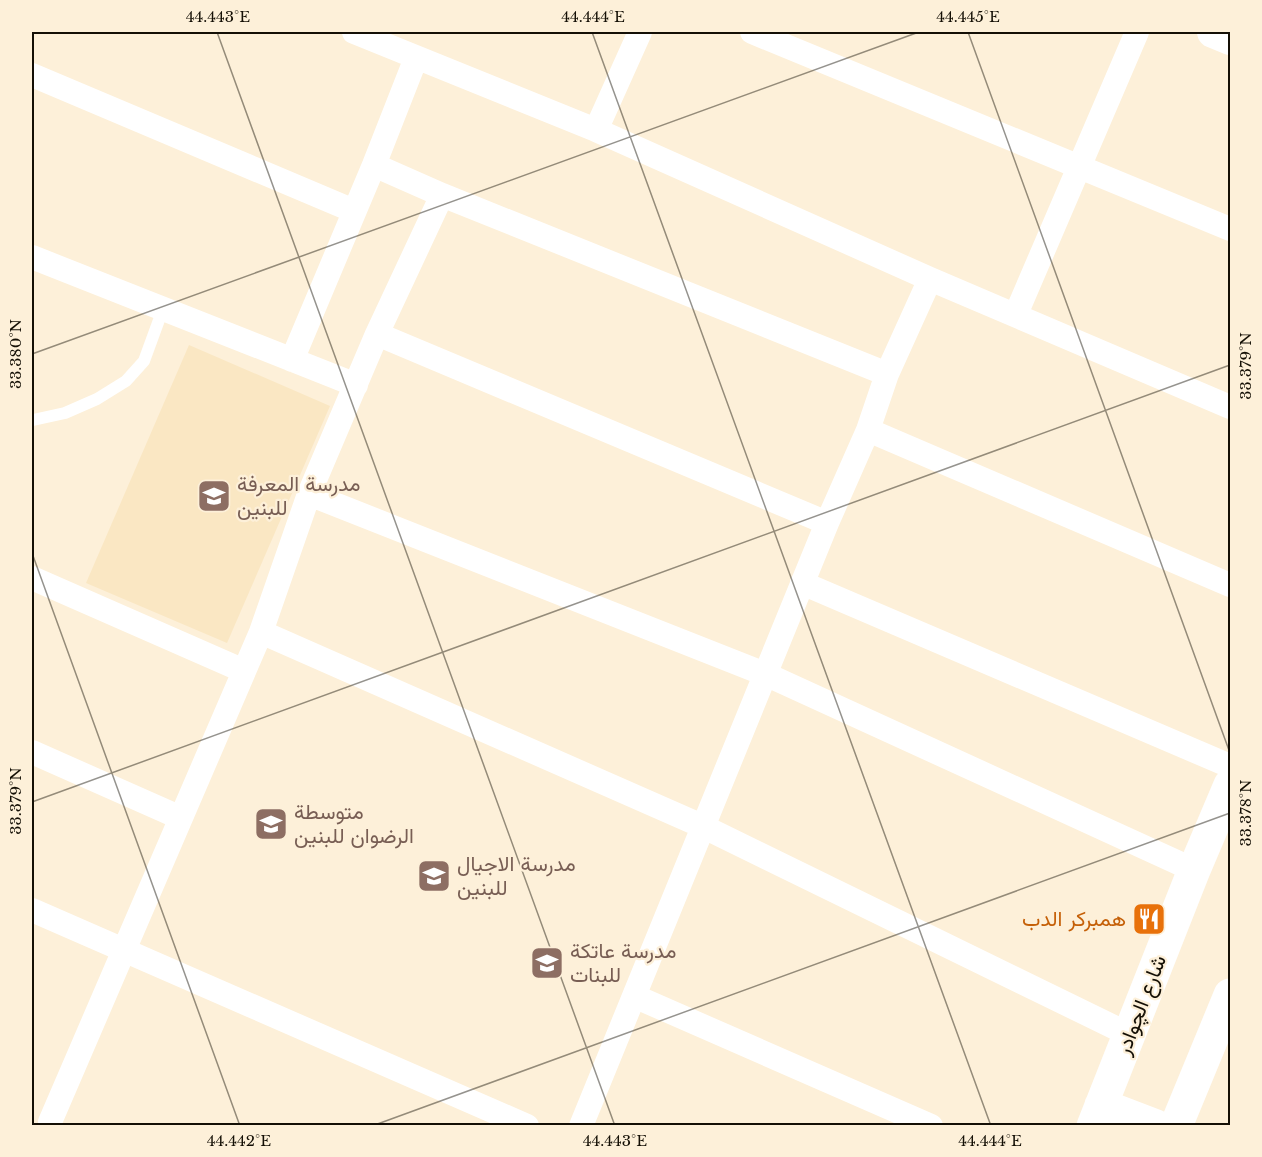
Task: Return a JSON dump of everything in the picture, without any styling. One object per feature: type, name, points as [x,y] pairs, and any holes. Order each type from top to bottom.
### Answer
[{"type":"main road","name":"شارع الچوادر","points":[[1097,1115],[1230,785]]},
{"type":"main road","points":[[1176,1125],[1221,1042],[1230,995]]},
{"type":"main road","points":[[1097,1115],[1156,1125]]},
{"type":"street","points":[[354,32],[596,130],[930,279],[1230,407]]},
{"type":"street","points":[[596,130],[640,32]]},
{"type":"street","points":[[752,32],[1230,229]]},
{"type":"street","points":[[1016,315],[1137,32]]},
{"type":"street","points":[[1213,32],[1230,39]]},
{"type":"street","points":[[292,360],[416,58]]},
{"type":"street","points":[[32,75],[354,211]]},
{"type":"street","points":[[374,165],[442,195],[887,374]]},
{"type":"street","points":[[46,1121],[125,950],[261,632],[309,494],[377,334],[442,195]]},
{"type":"street","points":[[32,257],[356,385]]},
{"type":"street","points":[[581,1125],[802,583],[868,429],[887,374],[930,279]]},
{"type":"street","points":[[377,334],[827,523]]},
{"type":"street","points":[[868,429],[1230,585]]},
{"type":"street","points":[[309,494],[765,675],[1194,870]]},
{"type":"street","points":[[32,578],[244,671]]},
{"type":"street","points":[[802,583],[1230,766]]},
{"type":"street","points":[[261,632],[702,826],[1130,1035]]},
{"type":"street","points":[[32,752],[181,818]]},
{"type":"street","points":[[32,910],[527,1125]]},
{"type":"street","points":[[634,996],[931,1125]]},
{"type":"lane","points":[[33,420],[65,413],[97,399],[126,381],[144,361],[163,309]]},
{"type":"shaded area","points":[[189,345],[330,406],[227,643],[86,583]]},
{"type":"place","name":"مدرسة المعرفة للبنين","points":[[214,496]]},
{"type":"place","name":"متوسطة الرضوان للبنين","points":[[271,824]]},
{"type":"place","name":"مدرسة الاجيال للبنين","points":[[434,876]]},
{"type":"place","name":"همبركر الدب","points":[[1149,919]]},
{"type":"place","name":"مدرسة عاتكة للبنات","points":[[547,963]]}]
